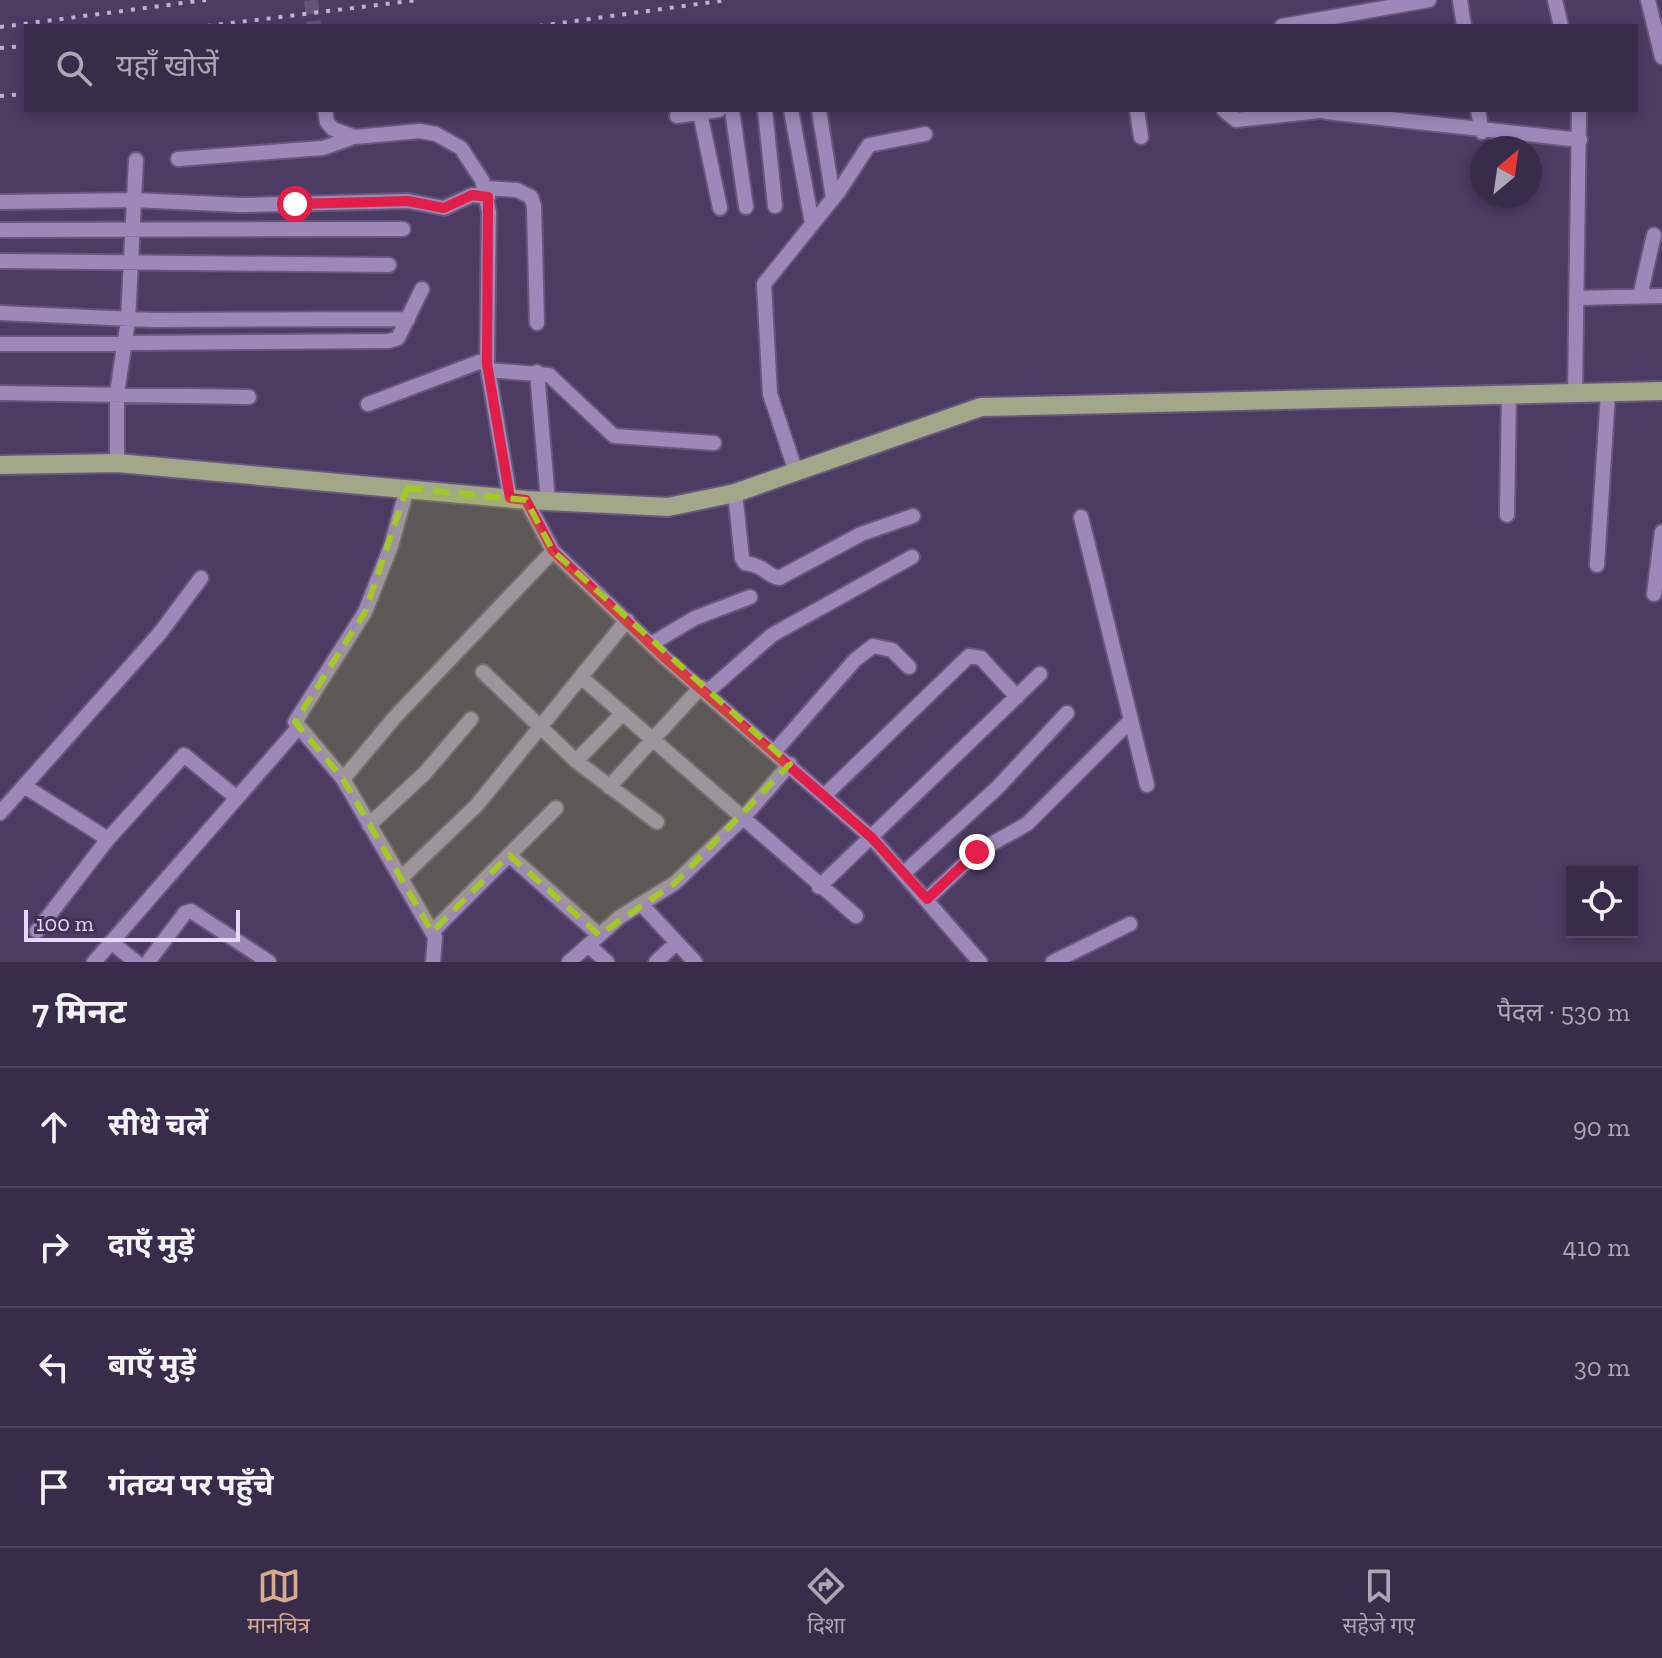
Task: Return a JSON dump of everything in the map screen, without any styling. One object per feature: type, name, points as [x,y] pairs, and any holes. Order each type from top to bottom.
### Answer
[{"type":"main road","points":[[0,465],[117,463],[518,499],[668,507],[735,493],[981,407],[1662,391]]},
{"type":"street","points":[[1293,24],[1429,0]]},
{"type":"street","points":[[1460,0],[1464,24]]},
{"type":"street","points":[[1555,0],[1561,24]]},
{"type":"street","points":[[1648,0],[1662,57]]},
{"type":"street","points":[[326,112],[333,129],[355,137]]},
{"type":"street","points":[[677,116],[706,112]]},
{"type":"street","points":[[732,112],[746,207]]},
{"type":"street","points":[[765,112],[775,206]]},
{"type":"street","points":[[791,112],[812,223]]},
{"type":"street","points":[[819,112],[833,198]]},
{"type":"street","points":[[1137,112],[1141,137]]},
{"type":"street","points":[[1226,112],[1236,120],[1318,112]]},
{"type":"street","points":[[1335,112],[1482,132],[1580,140]]},
{"type":"street","points":[[1478,112],[1482,132]]},
{"type":"street","points":[[1575,394],[1579,112]]},
{"type":"street","points":[[700,113],[720,208]]},
{"type":"street","points":[[178,159],[323,148],[355,137],[420,131],[449,139],[468,155],[485,188],[487,364],[518,499],[553,551],[651,644],[872,838],[927,899],[972,958]]},
{"type":"street","points":[[796,472],[768,384],[770,359],[762,300],[764,284],[833,198],[869,145],[925,134]]},
{"type":"street","points":[[117,463],[117,393],[128,320],[136,160]]},
{"type":"street","points":[[0,202],[134,200],[241,205],[408,201],[444,208],[485,188],[517,190],[531,197],[534,206],[537,323]]},
{"type":"street","points":[[0,230],[403,229]]},
{"type":"street","points":[[1640,296],[1654,235]]},
{"type":"street","points":[[0,261],[389,265]]},
{"type":"street","points":[[0,344],[389,341],[398,338],[422,289]]},
{"type":"street","points":[[1576,298],[1662,296]]},
{"type":"street","points":[[0,313],[62,313],[128,320],[408,319]]},
{"type":"street","points":[[368,404],[487,364],[537,372],[560,381],[604,431],[614,436],[714,443]]},
{"type":"street","points":[[537,372],[548,501]]},
{"type":"street","points":[[0,393],[249,397]]},
{"type":"street","points":[[1597,565],[1608,393]]},
{"type":"street","points":[[1507,515],[1509,394]]},
{"type":"street","points":[[407,488],[391,546],[365,612],[296,716],[298,728],[343,779],[432,932],[436,950],[433,962]]},
{"type":"street","points":[[735,493],[742,558],[745,563],[760,565],[779,578],[851,538],[913,516]]},
{"type":"street","points":[[1081,517],[1147,785]]},
{"type":"street","points":[[1654,594],[1662,532]]},
{"type":"street","points":[[343,779],[395,717],[553,551]]},
{"type":"street","points":[[609,787],[704,690],[772,635],[912,557]]},
{"type":"street","points":[[0,813],[160,633],[201,578]]},
{"type":"street","points":[[651,644],[695,618],[750,597]]},
{"type":"street","points":[[401,878],[477,805],[541,730],[627,620]]},
{"type":"street","points":[[775,751],[855,660],[873,646],[892,650],[909,667]]},
{"type":"street","points":[[825,795],[969,656],[981,658],[1017,697]]},
{"type":"street","points":[[483,672],[576,761],[657,822]]},
{"type":"street","points":[[819,887],[1040,674]]},
{"type":"street","points":[[582,678],[856,916]]},
{"type":"street","points":[[576,761],[623,713]]},
{"type":"street","points":[[904,873],[997,788],[1067,713]]},
{"type":"street","points":[[369,825],[425,773],[471,719]]},
{"type":"street","points":[[927,899],[977,852],[1027,824],[1131,720]]},
{"type":"street","points":[[94,962],[298,728]]},
{"type":"street","points":[[37,931],[108,839],[184,755],[237,798]]},
{"type":"street","points":[[569,962],[620,917],[675,883],[743,818],[790,764]]},
{"type":"street","points":[[24,786],[108,839]]},
{"type":"street","points":[[432,932],[556,808]]},
{"type":"street","points":[[509,855],[593,940],[607,962]]},
{"type":"street","points":[[642,905],[695,962]]},
{"type":"street","points":[[148,962],[185,913],[191,911],[269,962]]},
{"type":"street","points":[[1053,962],[1130,924]]},
{"type":"street","points":[[111,942],[136,962]]},
{"type":"street","points":[[656,962],[675,944]]},
{"type":"highlighted area","points":[[407,488],[526,500],[553,551],[790,764],[675,883],[599,935],[509,855],[432,932],[343,779],[295,722],[365,612]]},
{"type":"tunnel","points":[[311,0],[314,24]]},
{"type":"railway","points":[[0,27],[206,0]]},
{"type":"railway","points":[[223,24],[418,0]]},
{"type":"railway","points":[[553,24],[727,0]]},
{"type":"railway","points":[[0,48],[24,46]]},
{"type":"railway","points":[[0,96],[24,94]]},
{"type":"route","points":[[295,204],[408,201],[444,208],[453,206],[463,197],[488,197],[487,364],[510,498],[526,500],[553,551],[664,657],[872,838],[927,899],[977,852]]}]
